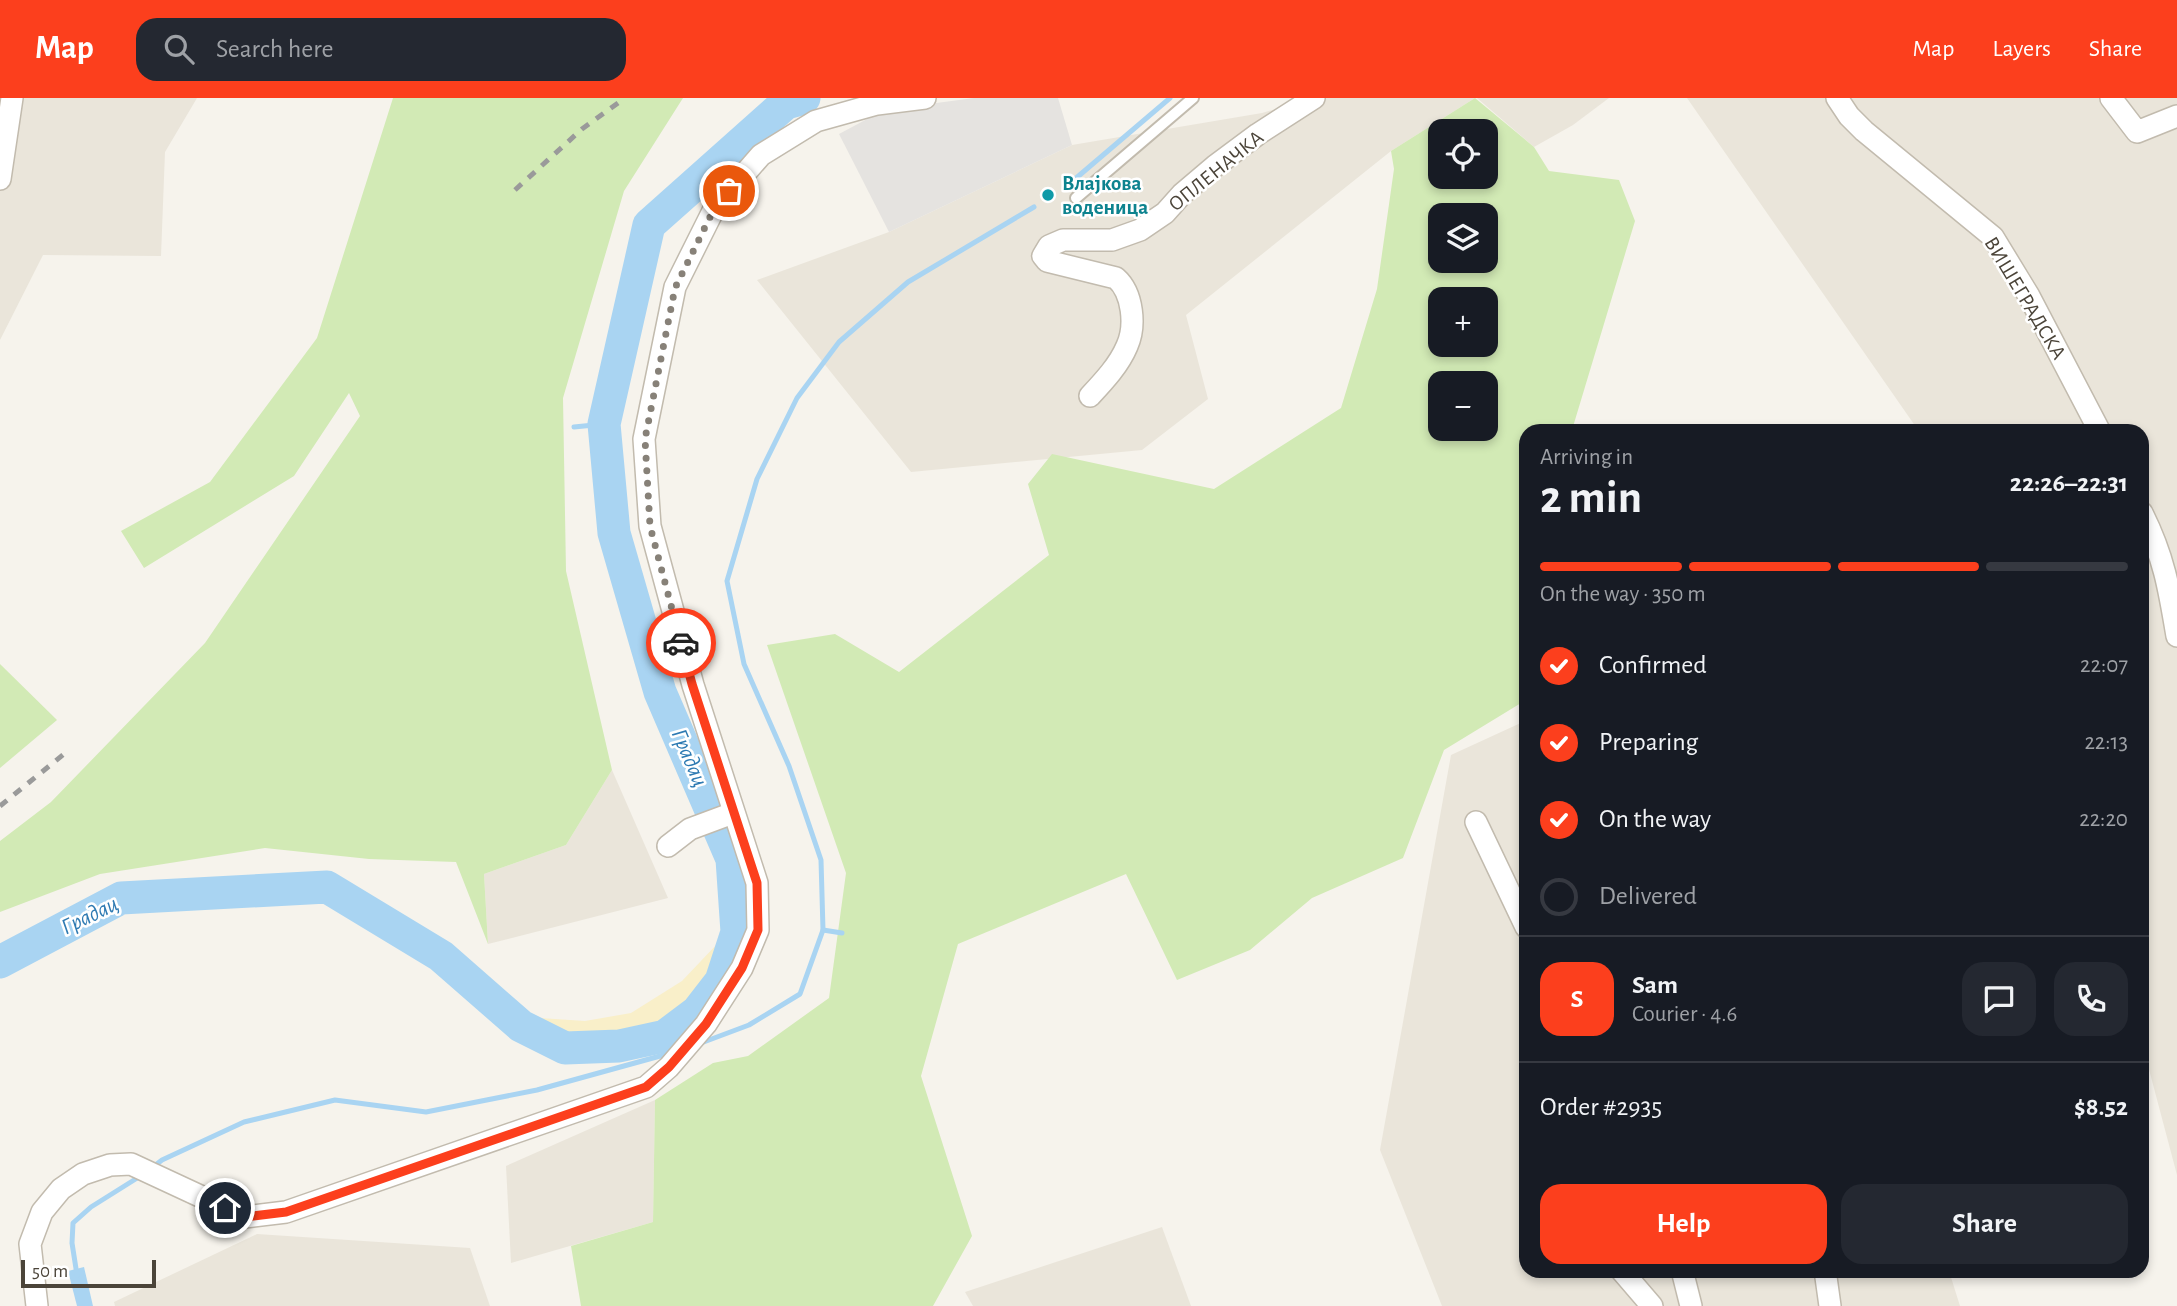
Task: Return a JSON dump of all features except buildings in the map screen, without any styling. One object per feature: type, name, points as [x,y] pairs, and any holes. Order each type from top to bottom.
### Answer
[{"type":"street","points":[[0,179],[12,98]]},
{"type":"street","points":[[37,1306],[30,1244],[42,1212],[61,1189],[83,1174],[110,1165],[131,1164],[245,1217],[286,1212],[646,1087],[669,1067],[706,1024],[742,968],[758,930],[757,883],[692,684],[650,526],[645,439],[675,288],[714,209],[761,155],[816,121],[877,104],[925,98]]},
{"type":"street","name":"ОПЛЕНАЧКА","points":[[1090,396],[1111,373],[1128,345],[1130,302],[1122,284],[1116,278],[1047,261],[1043,256],[1044,251],[1063,240],[1112,240],[1140,230],[1165,212],[1214,166],[1258,134],[1288,106],[1314,98]]},
{"type":"street","name":"ВИШЕГРАДСКА","points":[[1837,98],[1849,116],[1864,131],[1993,237],[2029,296],[2096,424]]},
{"type":"street","points":[[2111,98],[2137,132],[2177,116]]},
{"type":"street","points":[[2149,528],[2167,575],[2177,636]]},
{"type":"street","points":[[667,846],[690,829],[733,813]]},
{"type":"street","points":[[1476,822],[1519,912]]},
{"type":"street","points":[[1628,1278],[1652,1306]]},
{"type":"street","points":[[1684,1278],[1691,1306]]},
{"type":"street","points":[[1826,1278],[1830,1306]]},
{"type":"lane","points":[[1076,198],[1193,98]]},
{"type":"shaded area","points":[[0,98],[197,98],[165,152],[161,256],[43,255],[0,340]]},
{"type":"shaded area","points":[[974,98],[1058,98],[1072,145],[889,232],[839,134],[884,110]]},
{"type":"shaded area","points":[[1313,98],[1475,98],[1442,119],[1428,119],[1428,128],[1391,151],[1186,315],[1208,399],[1142,450],[911,472],[757,280],[889,232],[1072,145],[1262,113]]},
{"type":"shaded area","points":[[1477,98],[1609,98],[1573,125],[1534,147]]},
{"type":"shaded area","points":[[1687,98],[2177,98],[2177,1175],[2149,1069],[2149,424],[1914,424]]},
{"type":"shaded area","points":[[1519,724],[1519,1278],[1951,1278],[1960,1306],[1442,1306],[1380,1150],[1451,755]]},
{"type":"shaded area","points":[[612,770],[668,898],[488,944],[484,874],[566,845]]},
{"type":"shaded area","points":[[655,1100],[653,1222],[511,1263],[506,1166]]},
{"type":"shaded area","points":[[1162,1227],[1191,1306],[973,1306],[965,1292]]},
{"type":"shaded area","points":[[257,1234],[470,1248],[490,1306],[115,1306],[114,1302]]},
{"type":"green space","points":[[393,98],[683,98],[624,191],[563,398],[566,571],[612,770],[566,845],[484,874],[488,944],[456,862],[369,859],[265,848],[100,874],[0,912],[0,841],[51,802],[205,643],[360,416],[349,393],[294,476],[144,568],[121,531],[210,482],[317,338]]},
{"type":"green space","points":[[1475,98],[1534,147],[1549,171],[1619,180],[1635,221],[1574,424],[1519,424],[1519,704],[1444,750],[1403,858],[1312,898],[1250,950],[1177,980],[1126,874],[958,944],[921,1076],[972,1236],[933,1306],[581,1306],[571,1246],[653,1222],[655,1100],[713,1063],[748,1056],[829,998],[846,873],[767,645],[835,634],[899,672],[1049,555],[1028,484],[1052,454],[1214,489],[1341,408],[1377,289],[1394,169],[1391,151],[1428,128],[1428,189],[1498,189],[1498,119],[1442,119]]},
{"type":"green space","points":[[0,664],[57,720],[0,768]]},
{"type":"sand","points":[[737,932],[721,981],[697,1012],[665,1036],[619,1046],[565,1048],[521,1026],[540,1018],[585,1021],[631,1013],[682,981],[719,942]]},
{"type":"water","points":[[84,1267],[93,1306],[77,1306],[68,1271]]},
{"type":"waterway","name":"Градац","points":[[0,962],[121,898],[327,887],[441,956],[521,1026],[565,1048],[619,1046],[665,1036],[697,1012],[721,981],[737,932],[732,859],[660,692],[614,533],[604,424],[649,225],[786,103],[804,98]]},
{"type":"waterway","points":[[1075,179],[1170,98]]},
{"type":"waterway","points":[[701,1043],[749,1025],[800,994],[823,930],[821,860],[789,766],[744,664],[727,581],[757,479],[797,398],[839,342],[908,282],[1034,207]]},
{"type":"waterway","points":[[574,427],[604,424]]},
{"type":"waterway","points":[[823,930],[842,933]]},
{"type":"waterway","points":[[153,1167],[162,1160],[244,1122],[335,1100],[426,1112],[537,1090],[671,1053]]},
{"type":"waterway","points":[[77,1275],[72,1243],[73,1223],[91,1207],[142,1175]]},
{"type":"railway","points":[[515,190],[582,129],[625,98]]},
{"type":"railway","points":[[0,806],[64,754]]},
{"type":"way so far","points":[[681,643],[650,526],[645,439],[675,288],[714,209],[729,191]]},
{"type":"place","name":"Влајкова воденица","points":[[1048,195]]},
{"type":"route","points":[[225,1208],[245,1217],[286,1212],[646,1087],[669,1067],[706,1024],[742,968],[758,930],[757,883],[681,643]]}]
